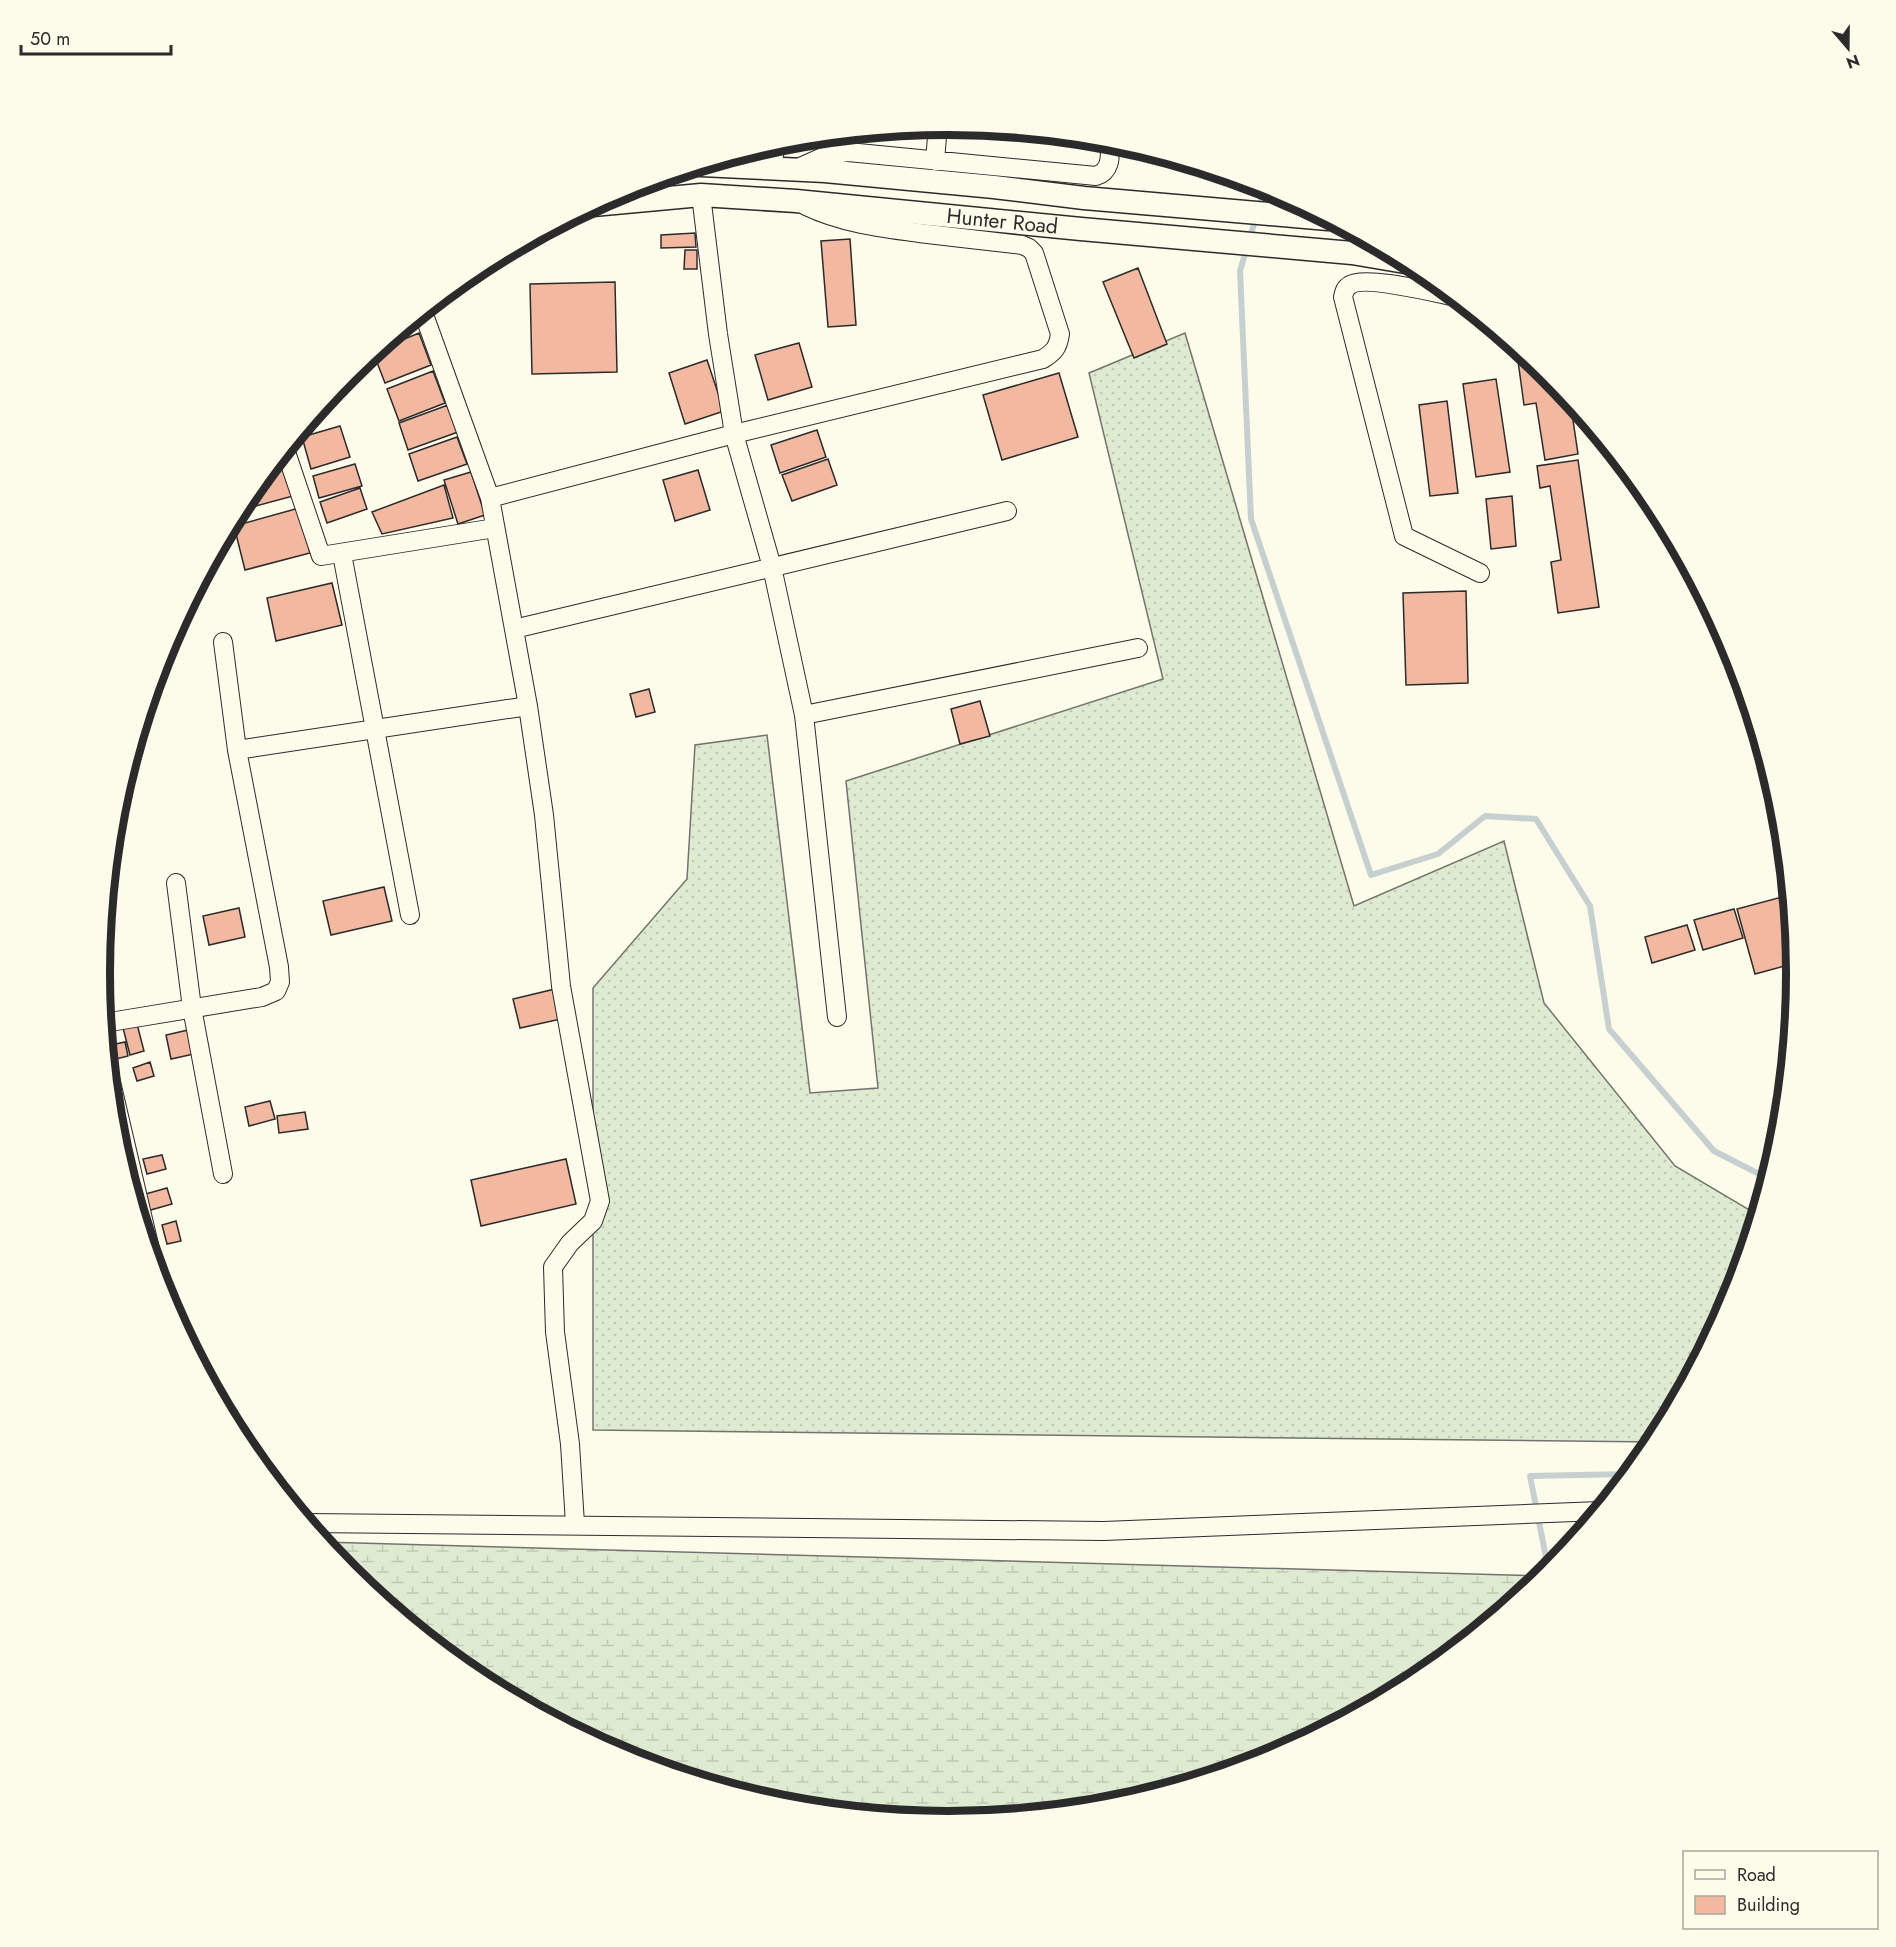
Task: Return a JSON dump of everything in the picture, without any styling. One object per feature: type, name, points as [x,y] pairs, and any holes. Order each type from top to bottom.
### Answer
[{"type":"street","points":[[935,161],[937,135]]},
{"type":"street","points":[[794,169],[825,156],[848,152],[1096,176],[1107,170],[1110,151]]},
{"type":"street","points":[[772,168],[774,153]]},
{"type":"street","name":"Hunter Road","points":[[724,166],[794,169],[1311,218]]},
{"type":"street","points":[[701,195],[718,334],[734,434],[772,567],[804,715],[837,1017]]},
{"type":"street","name":"Hunter Road","points":[[619,203],[701,195],[796,201],[1081,230],[1352,253],[1386,259]]},
{"type":"street","points":[[490,498],[734,434],[1043,359],[1055,351],[1059,344],[1060,334],[1034,253],[1029,248],[1022,245],[858,223],[824,215],[796,201]]},
{"type":"street","points":[[1438,294],[1368,281],[1350,285],[1343,297],[1404,536],[1480,573]]},
{"type":"street","points":[[425,318],[490,498],[528,706],[544,815],[561,986],[600,1201],[593,1221],[570,1243],[553,1267],[555,1332],[570,1444],[575,1524]]},
{"type":"street","points":[[288,457],[321,556],[495,528]]},
{"type":"street","points":[[514,629],[1007,511]]},
{"type":"street","points":[[342,554],[410,915]]},
{"type":"street","points":[[111,1022],[262,997],[276,991],[280,982],[237,750],[223,642]]},
{"type":"street","points":[[804,715],[1138,648]]},
{"type":"street","points":[[237,750],[528,706]]},
{"type":"street","points":[[176,883],[192,1008],[223,1174]]},
{"type":"street","points":[[316,1523],[1104,1531],[1590,1512]]},
{"type":"green space","points":[[1185,333],[1354,906],[1504,841],[1544,1003],[1675,1166],[1752,1211],[1723,1294],[1700,1344],[1674,1393],[1643,1442],[593,1430],[593,988],[687,879],[695,745],[767,735],[810,1093],[878,1088],[846,781],[1163,679],[1089,373]]},
{"type":"green space","points":[[333,1542],[1531,1576],[1501,1604],[1414,1671],[1319,1726],[1269,1748],[1218,1768],[1112,1796],[1057,1805],[948,1812],[839,1805],[784,1796],[678,1768],[627,1748],[577,1726],[482,1671],[395,1604]]},
{"type":"building","points":[[695,233],[696,247],[661,248],[661,235]]},
{"type":"building","points":[[850,239],[856,325],[828,327],[821,241]]},
{"type":"building","points":[[685,250],[697,250],[697,269],[684,269]]},
{"type":"building","points":[[1138,268],[1167,344],[1134,358],[1103,282]]},
{"type":"building","points":[[615,282],[617,372],[532,374],[530,284]]},
{"type":"building","points":[[419,333],[431,365],[385,383],[376,361],[395,343]]},
{"type":"building","points":[[799,343],[812,387],[768,400],[755,355]]},
{"type":"building","points":[[1518,359],[1572,415],[1578,454],[1545,460],[1536,403],[1524,405]]},
{"type":"building","points":[[707,360],[724,411],[685,424],[669,373]]},
{"type":"building","points":[[433,371],[445,403],[399,421],[387,389]]},
{"type":"building","points":[[1059,373],[1078,437],[1002,460],[983,395]]},
{"type":"building","points":[[1496,379],[1510,472],[1476,477],[1463,384]]},
{"type":"building","points":[[1447,401],[1458,493],[1430,496],[1419,405]]},
{"type":"building","points":[[448,405],[458,432],[408,450],[399,423]]},
{"type":"building","points":[[340,426],[350,457],[311,469],[303,439],[306,436]]},
{"type":"building","points":[[817,430],[826,457],[780,473],[771,445]]},
{"type":"building","points":[[457,437],[467,464],[418,481],[409,454]]},
{"type":"building","points":[[828,459],[837,485],[792,501],[782,475]]},
{"type":"building","points":[[1578,460],[1599,607],[1558,613],[1551,562],[1561,560],[1550,486],[1540,488],[1537,466]]},
{"type":"building","points":[[355,464],[362,486],[319,498],[313,476]]},
{"type":"building","points":[[285,465],[293,496],[252,507],[252,507],[281,466]]},
{"type":"building","points":[[698,470],[710,510],[675,521],[663,480]]},
{"type":"building","points":[[471,472],[485,515],[458,524],[444,480]]},
{"type":"building","points":[[444,485],[453,518],[382,534],[372,512]]},
{"type":"building","points":[[360,488],[367,509],[327,523],[320,502]]},
{"type":"building","points":[[1512,496],[1516,546],[1491,549],[1486,499]]},
{"type":"building","points":[[299,508],[310,553],[245,570],[236,532],[241,524]]},
{"type":"building","points":[[332,583],[342,625],[276,641],[267,598]]},
{"type":"building","points":[[1466,591],[1468,683],[1406,685],[1403,593]]},
{"type":"building","points":[[649,689],[655,712],[636,717],[630,694]]},
{"type":"building","points":[[980,701],[990,736],[960,744],[951,709]]},
{"type":"building","points":[[384,887],[392,921],[331,935],[323,901]]},
{"type":"building","points":[[1783,897],[1786,966],[1755,974],[1737,909]]},
{"type":"building","points":[[239,908],[245,937],[209,945],[203,916]]},
{"type":"building","points":[[1734,909],[1743,938],[1703,950],[1694,920]]},
{"type":"building","points":[[1687,925],[1695,950],[1652,963],[1645,937]]},
{"type":"building","points":[[555,989],[561,1019],[520,1028],[513,999]]},
{"type":"building","points":[[137,1024],[144,1051],[130,1055],[123,1028]]},
{"type":"building","points":[[197,1028],[203,1052],[171,1059],[166,1035]]},
{"type":"building","points":[[125,1042],[128,1056],[114,1059],[113,1045]]},
{"type":"building","points":[[150,1062],[154,1076],[137,1081],[133,1068]]},
{"type":"building","points":[[270,1101],[275,1119],[249,1126],[245,1107]]},
{"type":"building","points":[[305,1112],[308,1129],[279,1133],[277,1116]]},
{"type":"building","points":[[162,1155],[166,1169],[147,1174],[143,1159]]},
{"type":"building","points":[[566,1159],[576,1204],[481,1226],[471,1180]]},
{"type":"building","points":[[167,1188],[172,1204],[147,1211],[142,1195]]},
{"type":"building","points":[[176,1221],[181,1241],[167,1244],[162,1225]]},
{"type":"waterway","points":[[1262,196],[1240,271],[1251,519],[1371,875],[1438,854],[1485,816],[1536,819],[1590,906],[1609,1029],[1714,1151],[1762,1175]]},
{"type":"waterway","points":[[1546,1560],[1530,1476],[1620,1474]]}]
